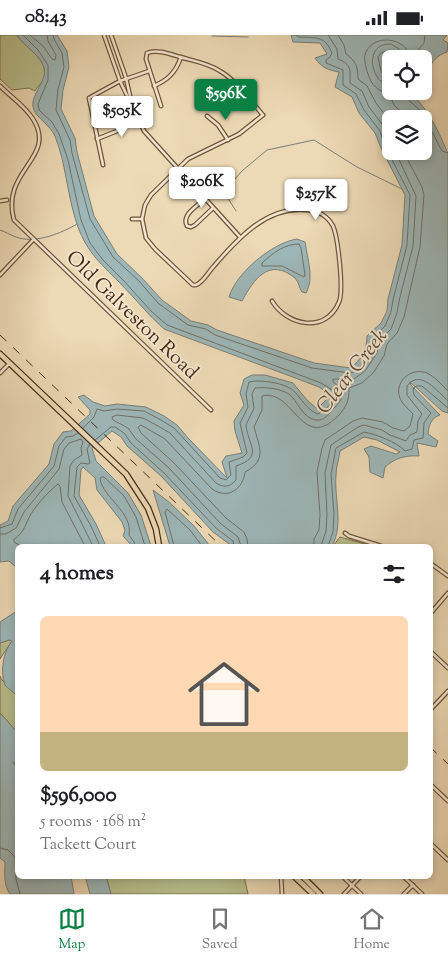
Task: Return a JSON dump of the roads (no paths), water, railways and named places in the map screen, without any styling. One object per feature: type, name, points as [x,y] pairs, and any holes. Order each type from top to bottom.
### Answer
[{"type":"main road","points":[[0,353],[126,474],[148,508],[156,529],[159,544]]},
{"type":"main road","points":[[297,879],[313,894]]},
{"type":"main road","points":[[305,879],[320,894]]},
{"type":"street","points":[[104,35],[120,81],[137,118],[151,140],[240,237]]},
{"type":"street","points":[[111,35],[126,78],[134,111]]},
{"type":"street","points":[[161,106],[149,71],[146,59],[147,53],[159,52],[209,65],[222,72],[263,115],[247,129],[228,140],[198,153],[177,169],[151,195],[145,205],[142,219],[146,237],[155,249],[191,283],[196,285],[201,283],[211,268],[240,237],[258,222],[274,214],[301,209],[316,211],[324,216],[332,226],[336,235],[342,288],[341,297],[336,308],[320,321],[306,323],[292,320],[285,316],[272,301]]},
{"type":"street","points":[[154,86],[162,83],[174,73],[181,57]]},
{"type":"street","points":[[103,165],[89,98],[126,78],[149,71]]},
{"type":"street","points":[[0,87],[30,115],[37,127],[37,143],[32,155],[25,162]]},
{"type":"street","points":[[207,116],[218,125],[228,140]]},
{"type":"street","points":[[97,139],[117,131],[137,118]]},
{"type":"street","points":[[0,201],[7,200],[7,196]]},
{"type":"street","points":[[205,199],[186,216],[187,226],[196,225],[213,209]]},
{"type":"street","name":"Old Galveston Road","points":[[7,200],[14,220],[211,410]]},
{"type":"street","points":[[132,219],[142,219]]},
{"type":"street","points":[[0,275],[34,240]]},
{"type":"street","points":[[0,373],[10,363]]},
{"type":"street","points":[[345,533],[375,544]]},
{"type":"street","points":[[433,565],[448,576]]},
{"type":"street","points":[[433,610],[448,593]]},
{"type":"street","points":[[433,654],[448,668]]},
{"type":"street","points":[[433,706],[448,691]]},
{"type":"street","points":[[433,788],[448,801]]},
{"type":"street","points":[[433,846],[448,860]]},
{"type":"street","points":[[281,879],[282,894]]},
{"type":"street","points":[[345,879],[361,894]]},
{"type":"street","points":[[344,894],[358,879]]},
{"type":"street","points":[[406,879],[422,894]]},
{"type":"street","points":[[404,894],[413,885]]},
{"type":"water","name":"Clear Creek","points":[[17,35],[57,35],[67,51],[69,67],[63,90],[61,109],[75,138],[94,216],[117,254],[162,300],[191,321],[208,325],[217,330],[314,363],[351,368],[363,354],[367,336],[381,323],[387,311],[388,299],[402,245],[405,195],[387,160],[432,160],[432,121],[437,129],[448,154],[448,413],[442,411],[410,382],[440,415],[431,422],[428,434],[438,441],[436,447],[417,443],[419,456],[410,456],[393,461],[385,467],[383,478],[370,472],[369,457],[364,449],[371,446],[396,454],[400,452],[377,440],[364,437],[340,451],[336,469],[338,520],[336,538],[333,544],[229,544],[213,532],[161,476],[127,446],[121,437],[112,431],[92,448],[96,461],[128,493],[141,515],[150,544],[130,544],[123,536],[125,530],[122,522],[97,490],[95,478],[83,467],[81,470],[79,495],[105,544],[15,544],[15,566],[9,561],[0,562],[0,525],[8,521],[13,506],[49,464],[54,444],[63,432],[71,431],[90,414],[90,410],[78,397],[84,395],[93,402],[105,406],[117,404],[146,407],[164,416],[177,425],[227,478],[222,462],[226,456],[242,453],[234,421],[244,405],[240,393],[244,379],[252,375],[265,375],[293,383],[317,409],[331,395],[319,387],[164,329],[99,262],[88,248],[76,221],[62,157],[55,136],[34,110],[34,99],[44,73],[42,62]]},
{"type":"water","points":[[291,35],[447,35],[443,40],[448,43],[447,52],[440,55],[432,64],[432,50],[382,50],[382,100],[417,100],[425,110],[382,110],[382,150],[375,133],[359,113],[352,97],[335,87],[339,72],[326,68],[315,58],[327,54],[320,43],[293,42]]},
{"type":"water","points":[[297,239],[305,242],[309,264],[310,282],[306,293],[302,292],[295,278],[286,272],[270,270],[263,273],[257,279],[242,301],[229,297],[239,278],[256,261],[277,246]]},
{"type":"water","points":[[153,490],[169,502],[194,526],[208,544],[169,544]]},
{"type":"water","points":[[15,612],[15,694],[5,685],[3,680],[5,657],[12,641],[0,643],[0,622]]},
{"type":"water","points":[[0,713],[15,730],[15,764],[13,762],[15,765],[15,879],[72,879],[74,894],[10,894],[6,886],[5,862],[0,858]]},
{"type":"water","points":[[86,879],[107,879],[111,894],[90,894]]},
{"type":"waterway","points":[[212,36],[248,37]]},
{"type":"waterway","points":[[236,211],[229,200],[234,180],[242,171],[267,150],[314,140],[357,167],[402,189]]},
{"type":"waterway","points":[[0,230],[19,238],[34,239],[57,234],[77,224]]},
{"type":"railway","points":[[0,335],[219,544]]},
{"type":"railway","points":[[433,750],[448,764]]}]
